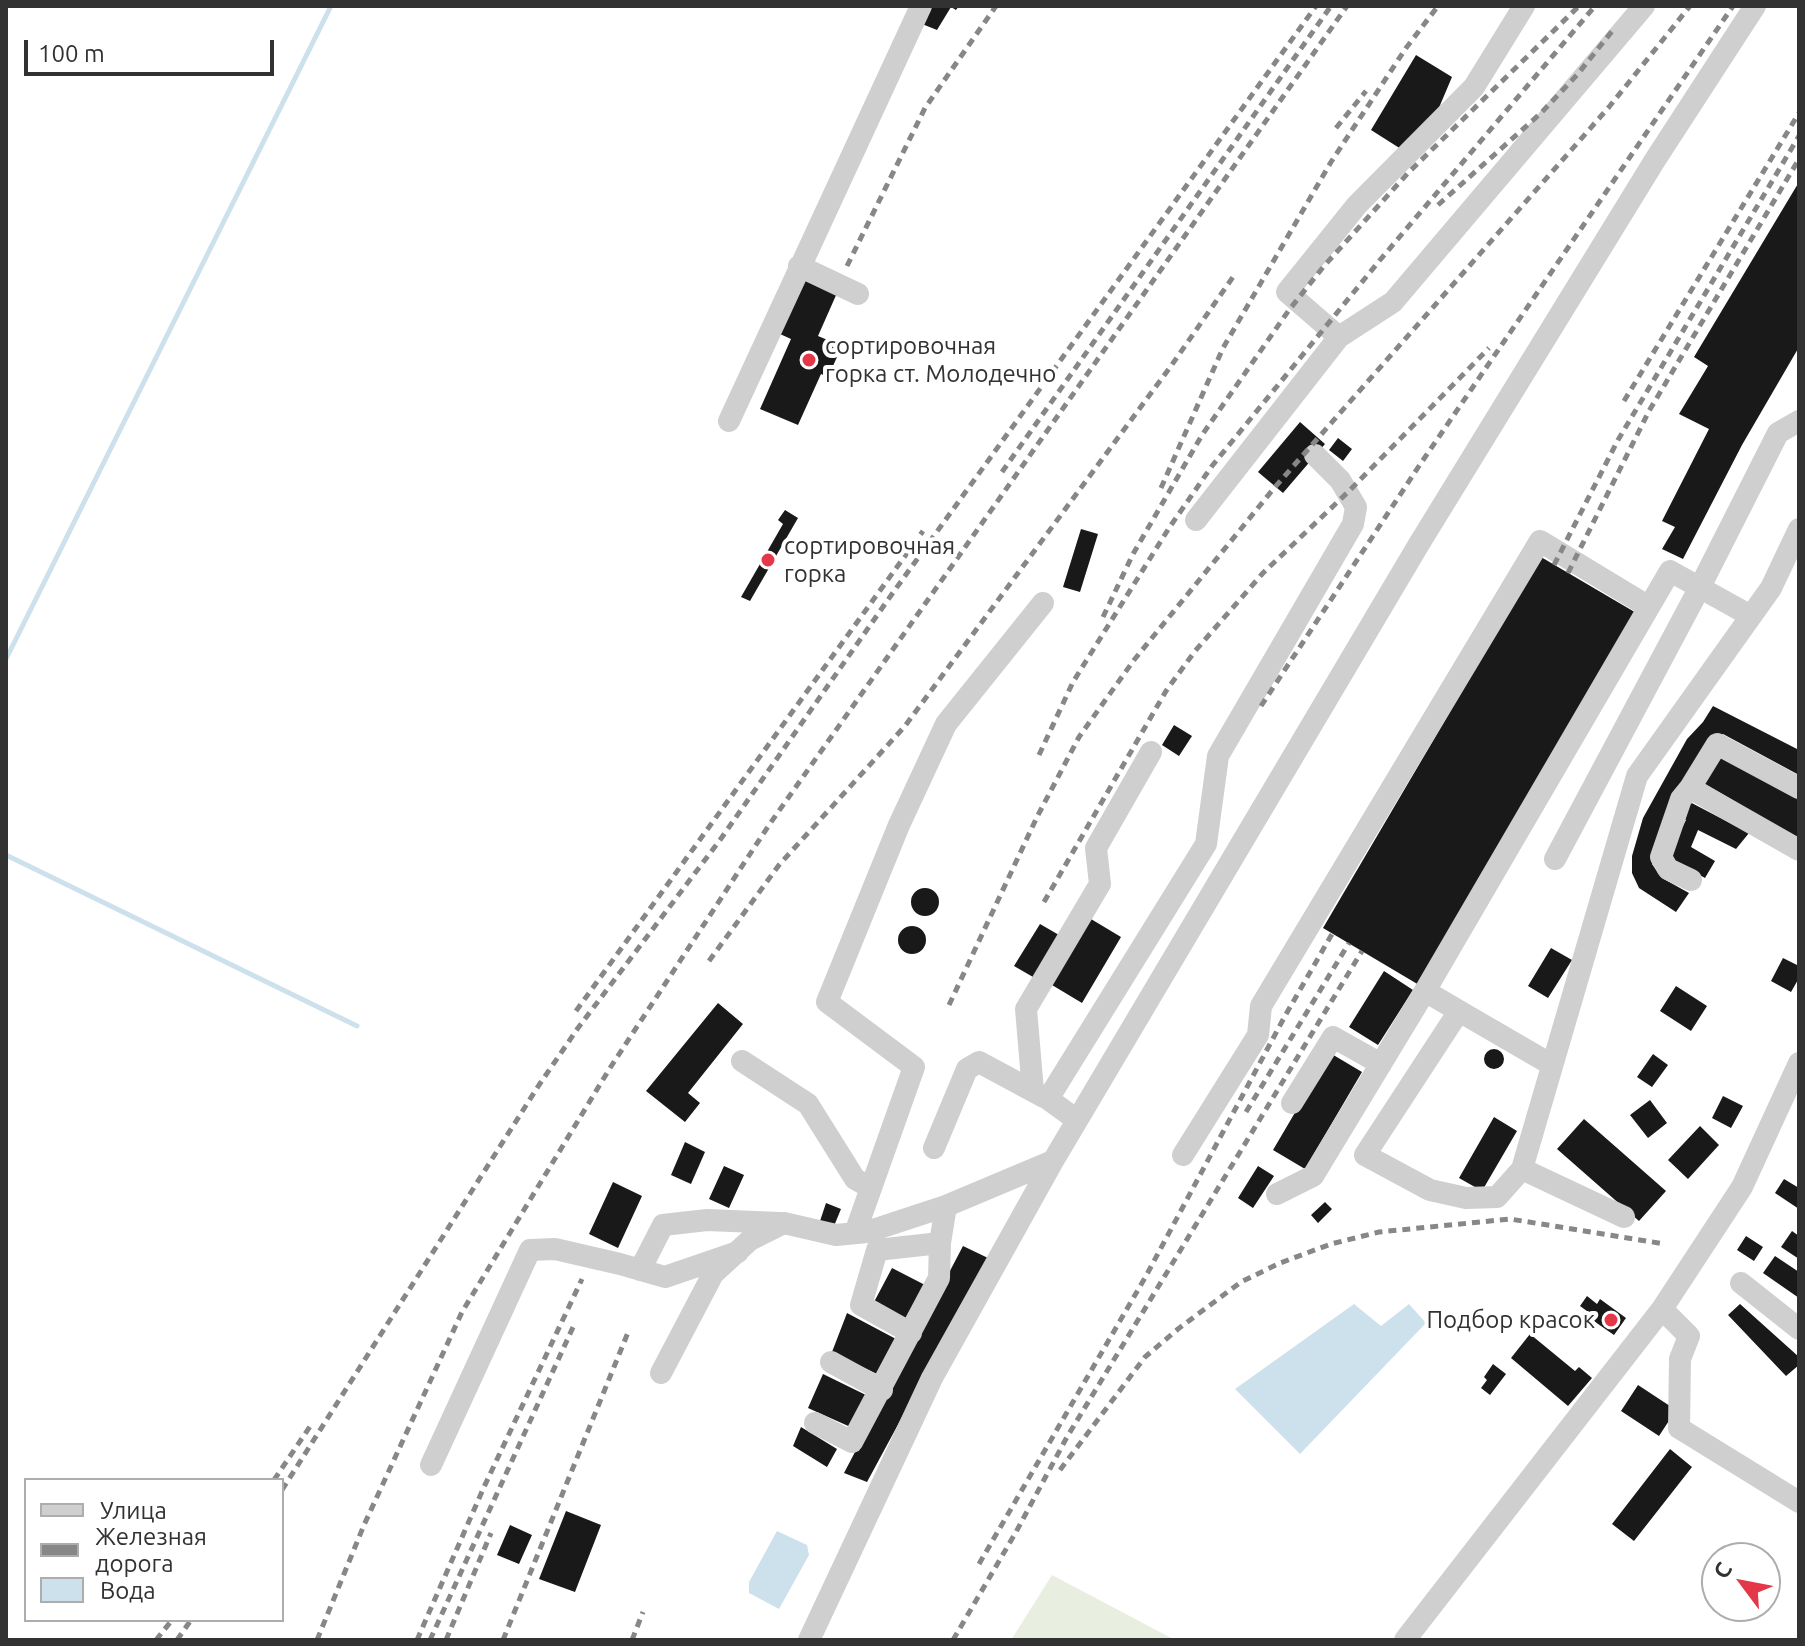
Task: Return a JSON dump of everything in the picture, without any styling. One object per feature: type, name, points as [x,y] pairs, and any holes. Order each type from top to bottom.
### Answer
[{"type":"lane","points":[[729,421],[921,6]]},
{"type":"lane","points":[[1339,337],[1287,292],[1357,205],[1474,87],[1524,6]]},
{"type":"lane","points":[[1196,520],[1339,337],[1393,302],[1644,6]]},
{"type":"lane","points":[[809,1640],[932,1378],[1053,1161],[1419,544],[1655,160],[1755,6]]},
{"type":"lane","points":[[799,266],[858,294]]},
{"type":"lane","points":[[1555,859],[1778,433],[1799,421]]},
{"type":"lane","points":[[1041,1095],[1206,844],[1218,756],[1353,524],[1356,507],[1340,480],[1315,455]]},
{"type":"lane","points":[[1459,1011],[1365,1155],[1430,1190],[1466,1198],[1497,1197],[1522,1169],[1637,776],[1771,588],[1799,529]]},
{"type":"lane","points":[[1183,1155],[1258,1035],[1261,1006],[1540,541],[1649,607]]},
{"type":"lane","points":[[1277,1194],[1313,1176],[1425,991],[1670,571],[1751,616]]},
{"type":"lane","points":[[855,1233],[914,1067],[827,1002],[899,825],[946,724],[1043,603]]},
{"type":"lane","points":[[1691,880],[1668,869],[1661,857],[1681,799],[1717,744],[1799,788]]},
{"type":"lane","points":[[1041,1095],[1026,1009],[1100,884],[1096,848],[1151,752]]},
{"type":"lane","points":[[1690,788],[1799,850]]},
{"type":"lane","points":[[1425,991],[1552,1065]]},
{"type":"lane","points":[[1292,1103],[1333,1037],[1381,1064]]},
{"type":"lane","points":[[742,1061],[808,1104],[855,1179],[871,1188]]},
{"type":"lane","points":[[934,1148],[967,1069],[979,1062],[1041,1095],[1077,1120]]},
{"type":"lane","points":[[1405,1640],[1662,1309],[1742,1187],[1798,1069]]},
{"type":"lane","points":[[640,1270],[663,1225],[707,1220],[784,1223],[836,1235],[867,1232],[946,1206],[1053,1161]]},
{"type":"lane","points":[[1522,1169],[1624,1217]]},
{"type":"lane","points":[[815,1423],[852,1442],[939,1278],[946,1206]]},
{"type":"lane","points":[[661,1373],[713,1274],[750,1240],[784,1223]]},
{"type":"lane","points":[[911,1333],[861,1305],[877,1250],[940,1243]]},
{"type":"lane","points":[[431,1465],[530,1250],[555,1249],[665,1277],[738,1252]]},
{"type":"lane","points":[[1741,1283],[1799,1329]]},
{"type":"lane","points":[[1662,1309],[1689,1336],[1680,1359],[1679,1428],[1799,1502]]},
{"type":"lane","points":[[831,1362],[882,1390]]},
{"type":"shaded area","points":[[1052,1575],[1175,1640],[1011,1640]]},
{"type":"water","points":[[1354,1304],[1381,1326],[1409,1304],[1426,1323],[1300,1454],[1235,1389]]},
{"type":"water","points":[[777,1531],[807,1545],[809,1555],[779,1609],[749,1593],[749,1582]]},
{"type":"building","points":[[930,6],[959,6],[956,10],[951,7],[937,30],[922,24]]},
{"type":"building","points":[[1416,55],[1452,77],[1438,110],[1401,149],[1371,130]]},
{"type":"building","points":[[1799,182],[1799,347],[1742,445],[1683,559],[1662,549],[1675,527],[1662,521],[1709,429],[1679,414],[1708,366],[1694,357]]},
{"type":"building","name":"сортировочная горка ст. Молодечно","points":[[804,279],[837,293],[818,336],[842,346],[828,377],[821,374],[798,425],[760,409],[791,339],[780,334]]},
{"type":"building","points":[[1300,422],[1325,444],[1283,493],[1258,472]]},
{"type":"building","points":[[1338,438],[1352,449],[1343,461],[1329,450]]},
{"type":"building","name":"сортировочная горка","points":[[785,510],[798,518],[750,601],[741,597],[783,524],[778,520]]},
{"type":"building","points":[[1081,529],[1098,534],[1080,592],[1063,587]]},
{"type":"building","points":[[1541,557],[1638,614],[1419,985],[1323,928]]},
{"type":"building","points":[[1713,706],[1799,750],[1799,775],[1723,734],[1708,747],[1652,864],[1662,878],[1689,893],[1676,912],[1639,888],[1632,873],[1632,856],[1643,818],[1687,739]]},
{"type":"building","points":[[1174,725],[1192,736],[1179,756],[1162,745]]},
{"type":"building","points":[[1717,756],[1799,797],[1799,839],[1700,781]]},
{"type":"building","points":[[1686,800],[1749,833],[1736,849],[1698,830],[1691,847],[1715,861],[1705,878],[1667,857],[1686,820],[1679,816]]},
{"type":"building","points":[[925,888],[935,892],[939,902],[935,912],[925,916],[915,912],[911,902],[915,892]]},
{"type":"building","points":[[1091,919],[1121,937],[1082,1003],[1052,985]]},
{"type":"building","points":[[1040,924],[1059,935],[1033,977],[1014,966]]},
{"type":"building","points":[[912,926],[922,930],[926,940],[922,950],[912,954],[902,950],[898,940],[902,930]]},
{"type":"building","points":[[1551,948],[1572,960],[1548,998],[1528,986]]},
{"type":"building","points":[[1783,958],[1799,966],[1799,978],[1791,992],[1771,981]]},
{"type":"building","points":[[1384,971],[1413,990],[1378,1045],[1349,1027]]},
{"type":"building","points":[[1676,986],[1707,1006],[1691,1031],[1660,1011]]},
{"type":"building","points":[[718,1003],[743,1024],[688,1093],[700,1103],[685,1122],[646,1091]]},
{"type":"building","points":[[1494,1049],[1501,1052],[1504,1059],[1501,1066],[1494,1069],[1487,1066],[1484,1059],[1487,1052]]},
{"type":"building","points":[[1330,1053],[1362,1072],[1305,1169],[1273,1150]]},
{"type":"building","points":[[1653,1054],[1668,1065],[1652,1087],[1637,1077]]},
{"type":"building","points":[[1723,1096],[1743,1106],[1731,1128],[1712,1118]]},
{"type":"building","points":[[1650,1100],[1667,1123],[1648,1138],[1630,1115]]},
{"type":"building","points":[[1494,1117],[1517,1131],[1482,1191],[1459,1178]]},
{"type":"building","points":[[1584,1119],[1666,1191],[1639,1221],[1557,1149]]},
{"type":"building","points":[[1700,1126],[1719,1145],[1688,1179],[1668,1160]]},
{"type":"building","points":[[685,1142],[705,1152],[691,1184],[671,1175]]},
{"type":"building","points":[[724,1166],[744,1175],[729,1208],[709,1199]]},
{"type":"building","points":[[1258,1166],[1274,1176],[1253,1208],[1238,1198]]},
{"type":"building","points":[[1784,1179],[1799,1188],[1799,1209],[1775,1193]]},
{"type":"building","points":[[613,1182],[642,1196],[618,1248],[589,1234]]},
{"type":"building","points":[[1325,1202],[1332,1209],[1318,1223],[1311,1215]]},
{"type":"building","points":[[826,1203],[841,1209],[834,1226],[820,1221]]},
{"type":"building","points":[[1792,1231],[1799,1236],[1799,1259],[1781,1247]]},
{"type":"building","points":[[1746,1236],[1763,1247],[1754,1261],[1737,1250]]},
{"type":"building","points":[[963,1246],[988,1258],[867,1482],[844,1473]]},
{"type":"building","points":[[1775,1256],[1799,1272],[1799,1298],[1763,1273]]},
{"type":"building","points":[[892,1268],[927,1286],[908,1322],[874,1302]]},
{"type":"building","points":[[1587,1296],[1597,1304],[1600,1299],[1626,1318],[1614,1335],[1588,1317],[1591,1314],[1580,1306]]},
{"type":"building","points":[[1740,1304],[1799,1357],[1799,1365],[1786,1376],[1728,1315]]},
{"type":"building","points":[[847,1313],[896,1339],[877,1374],[832,1352]]},
{"type":"building","points":[[1530,1334],[1575,1371],[1579,1367],[1592,1378],[1568,1406],[1511,1358]]},
{"type":"building","points":[[1493,1364],[1506,1374],[1490,1395],[1481,1388]]},
{"type":"building","points":[[823,1374],[870,1397],[855,1429],[808,1408]]},
{"type":"building","points":[[1638,1385],[1676,1410],[1659,1436],[1621,1411]]},
{"type":"building","points":[[801,1427],[837,1449],[827,1467],[793,1446]]},
{"type":"building","points":[[1670,1449],[1692,1467],[1634,1541],[1612,1524]]},
{"type":"building","points":[[566,1511],[601,1525],[575,1592],[539,1579]]},
{"type":"building","points":[[510,1525],[532,1535],[519,1564],[497,1555]]},
{"type":"waterway","points":[[6,659],[331,6]]},
{"type":"waterway","points":[[6,855],[357,1026]]},
{"type":"railway","points":[[847,266],[925,108],[996,6]]},
{"type":"railway","points":[[284,1487],[578,1028],[720,840],[892,594],[1316,6]]},
{"type":"railway","points":[[1002,472],[1331,6]]},
{"type":"railway","points":[[317,1640],[364,1525],[462,1312],[610,1068],[769,825],[1347,6]]},
{"type":"railway","points":[[1161,488],[1223,348],[1331,162],[1406,48],[1438,6]]},
{"type":"railway","points":[[1103,617],[1133,554],[1202,435],[1289,310],[1324,266],[1408,173],[1579,6]]},
{"type":"railway","points":[[1039,755],[1073,682],[1169,528],[1212,466],[1380,260],[1595,6]]},
{"type":"railway","points":[[949,1005],[1037,817],[1079,737],[1134,660],[1275,487],[1609,107],[1690,6]]},
{"type":"railway","points":[[1261,706],[1419,466],[1733,6]]},
{"type":"railway","points":[[1438,205],[1541,113],[1613,30]]},
{"type":"railway","points":[[1336,128],[1366,91]]},
{"type":"railway","points":[[1624,401],[1799,113]]},
{"type":"railway","points":[[1554,565],[1618,440],[1799,136]]},
{"type":"railway","points":[[1568,573],[1649,411],[1799,159]]},
{"type":"railway","points":[[709,961],[779,865],[905,726],[1171,366],[1233,277]]},
{"type":"railway","points":[[1044,902],[1166,691],[1195,651],[1263,573],[1348,492],[1489,348]]},
{"type":"railway","points":[[576,1011],[923,531]]},
{"type":"railway","points":[[979,1564],[1146,1276],[1332,934]]},
{"type":"railway","points":[[1246,1112],[1349,943]]},
{"type":"railway","points":[[953,1640],[1067,1437],[1362,951]]},
{"type":"railway","points":[[1060,1470],[1145,1357],[1241,1282],[1280,1263],[1331,1244],[1379,1232],[1510,1219],[1665,1244]]},
{"type":"railway","points":[[417,1640],[484,1487],[582,1279]]},
{"type":"railway","points":[[430,1640],[574,1325]]},
{"type":"railway","points":[[503,1640],[629,1330]]},
{"type":"railway","points":[[275,1478],[313,1422]]},
{"type":"railway","points":[[446,1640],[491,1533]]},
{"type":"railway","points":[[632,1640],[643,1612]]},
{"type":"railway","points":[[156,1640],[170,1622]]},
{"type":"railway","points":[[177,1640],[190,1622]]},
{"type":"place","name":"сортировочная горка ст. Молодечно","points":[[809,360]]},
{"type":"place","name":"сортировочная горка","points":[[768,560]]},
{"type":"place","name":"Подбор красок","points":[[1611,1320]]}]
